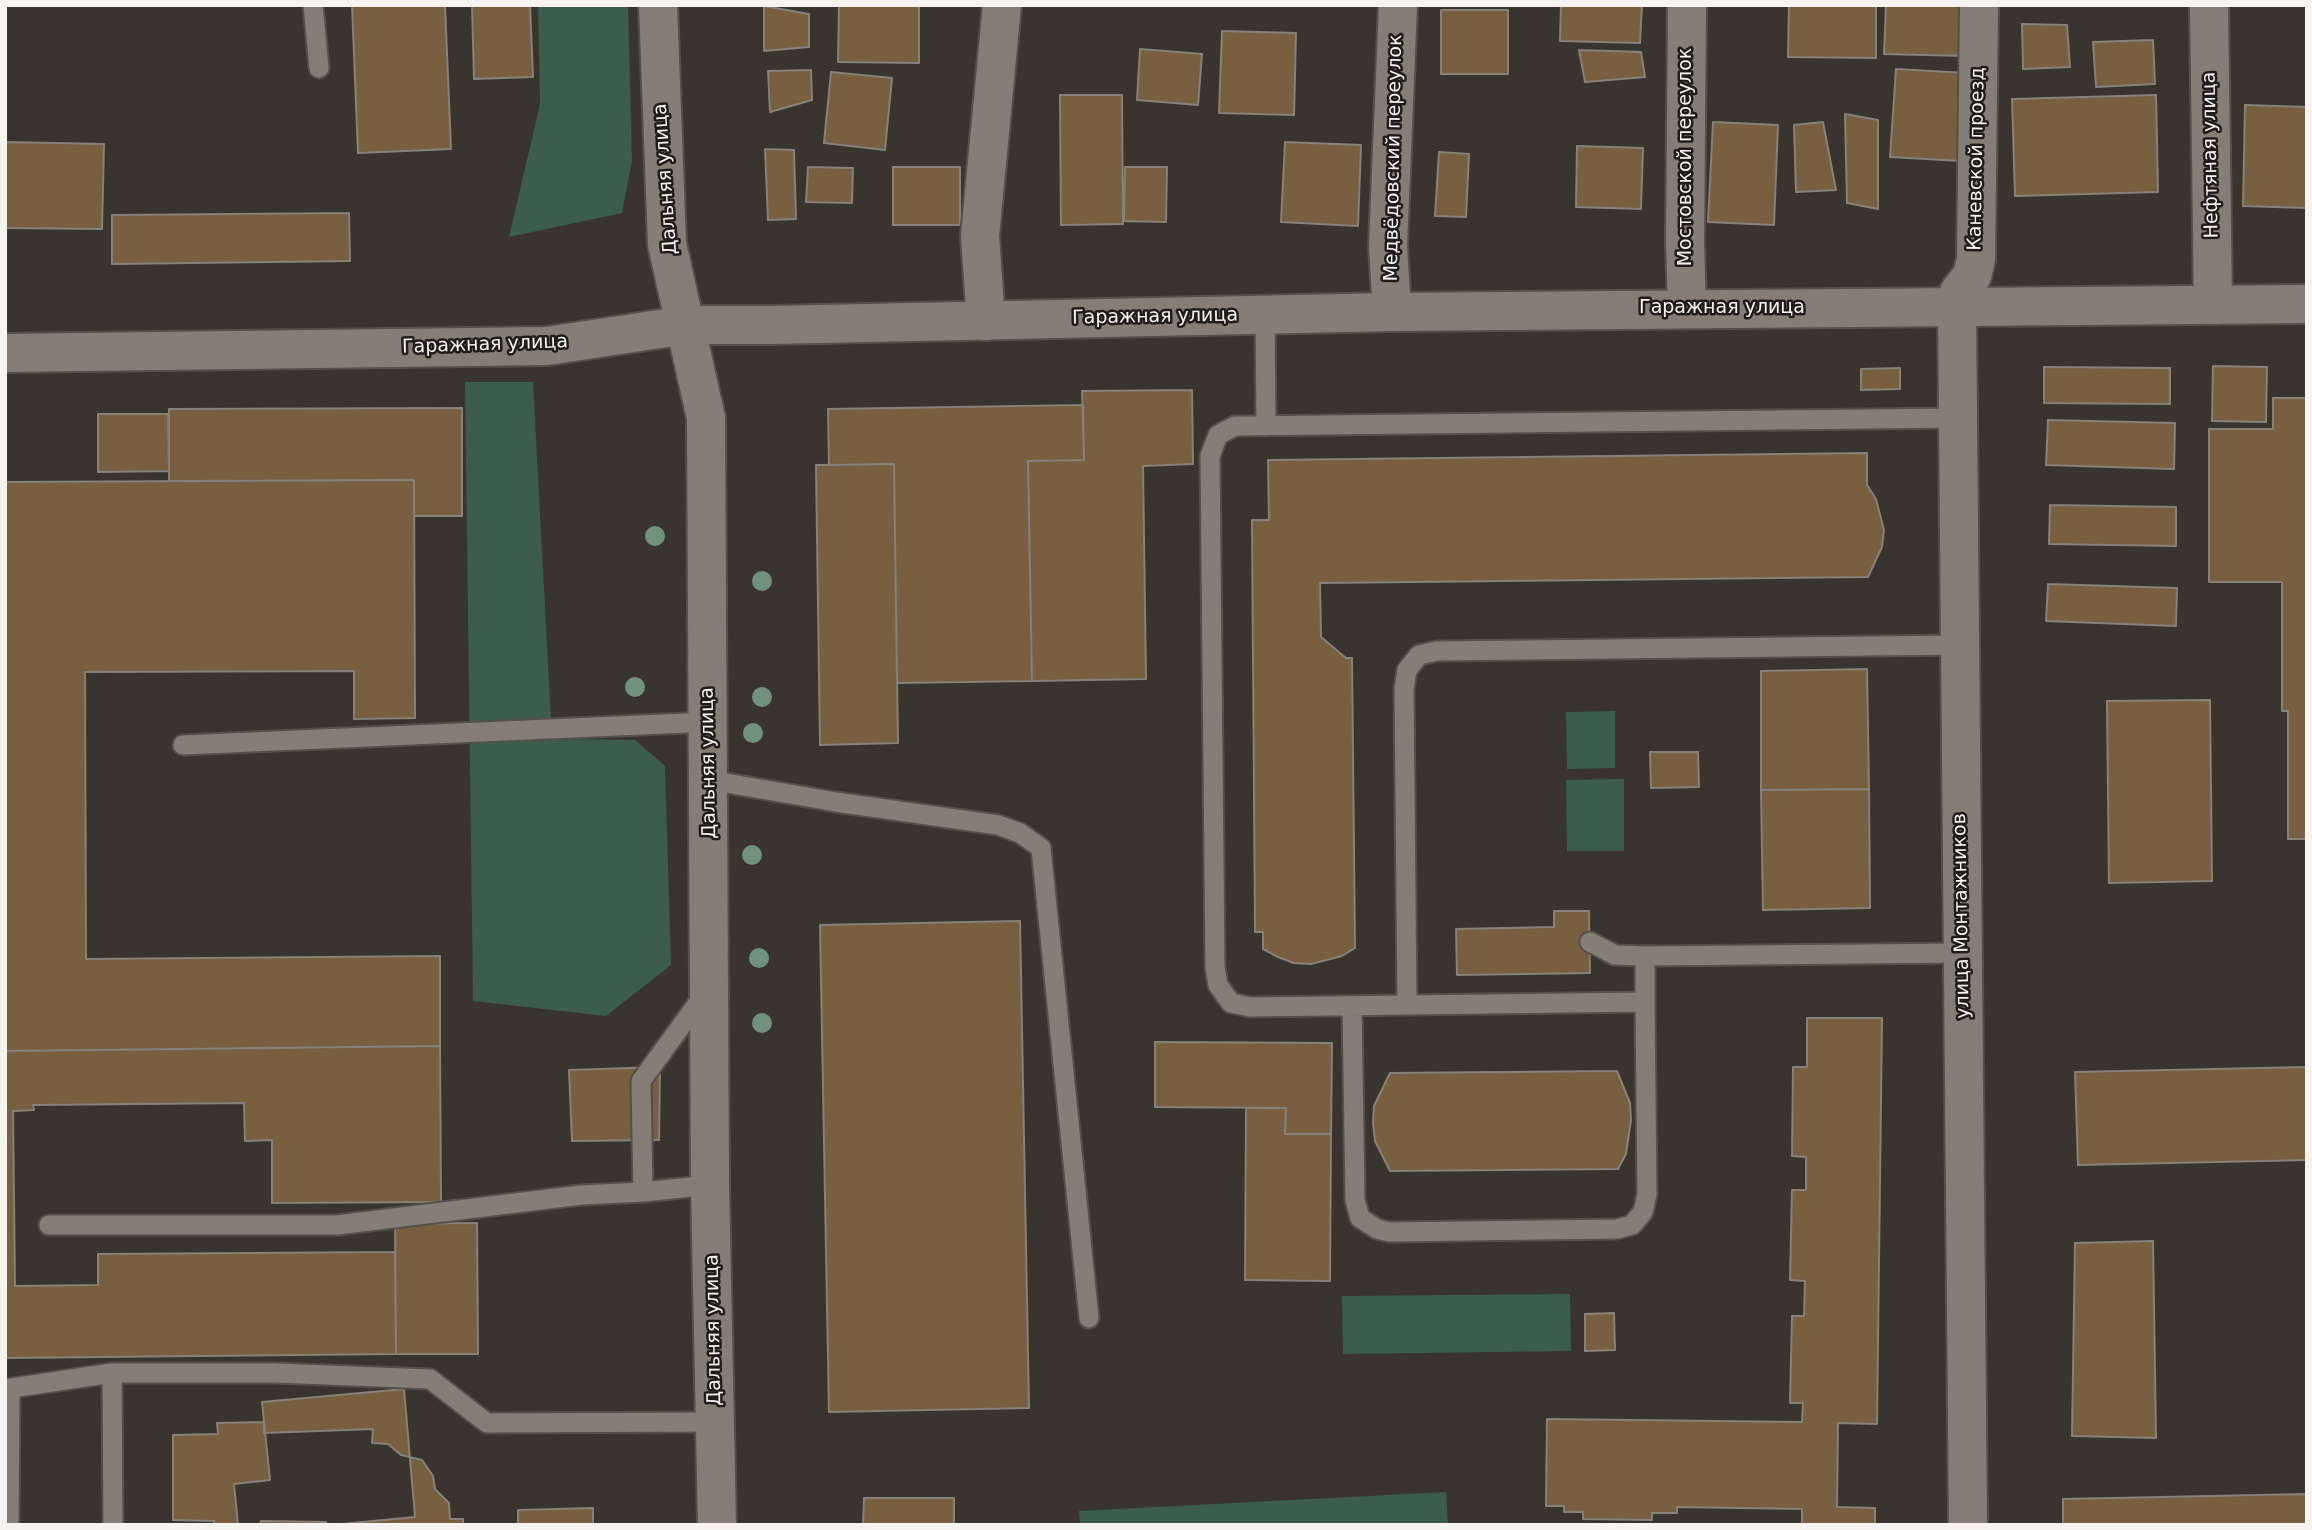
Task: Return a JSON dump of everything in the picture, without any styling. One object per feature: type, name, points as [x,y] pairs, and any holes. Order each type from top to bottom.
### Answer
[{"type":"street","name":"Дальняя улица","points":[[657,5],[667,244],[706,418],[710,1185],[717,1525]]},
{"type":"street","points":[[986,321],[980,236],[1002,5]]},
{"type":"street","name":"Медвёдовский переулок","points":[[1392,312],[1388,246],[1398,5]]},
{"type":"street","name":"Мостовской переулок","points":[[1687,5],[1687,309]]},
{"type":"street","name":"Каневской проезд","points":[[1957,307],[1959,292],[1972,276],[1976,259],[1979,5]]},
{"type":"street","name":"Нефтяная улица","points":[[2209,5],[2213,305]]},
{"type":"street","name":"Гаражная улица","points":[[5,353],[547,346],[686,324],[771,326],[1392,312],[2307,304]]},
{"type":"street","name":"улица Монтажников","points":[[1957,307],[1968,1525]]},
{"type":"lane","points":[[313,5],[319,68]]},
{"type":"lane","points":[[1265,315],[1266,426]]},
{"type":"lane","points":[[1645,1002],[1250,1007],[1231,1003],[1218,985],[1215,967],[1210,456],[1218,435],[1235,426],[1958,418]]},
{"type":"lane","points":[[1407,1005],[1404,689],[1407,670],[1419,655],[1437,651],[1959,645]]},
{"type":"lane","points":[[183,745],[709,722]]},
{"type":"lane","points":[[709,780],[836,802],[998,825],[1020,834],[1041,848],[1089,1318]]},
{"type":"lane","points":[[1590,942],[1615,955],[1645,956],[1962,953]]},
{"type":"lane","points":[[1352,1006],[1355,1200],[1360,1218],[1377,1229],[1389,1231],[1617,1229],[1632,1225],[1643,1212],[1647,1194],[1645,956]]},
{"type":"lane","points":[[643,1192],[640,1081],[710,986]]},
{"type":"lane","points":[[49,1225],[337,1225],[581,1195],[710,1185]]},
{"type":"lane","points":[[112,1373],[113,1525]]},
{"type":"lane","points":[[9,1525],[8,1389],[112,1373],[275,1373],[430,1379],[487,1423],[716,1422]]},
{"type":"green space","points":[[538,5],[628,5],[632,160],[622,213],[509,237],[540,104]]},
{"type":"green space","points":[[465,382],[533,382],[552,739],[635,740],[665,766],[671,965],[606,1016],[473,1001]]},
{"type":"green space","points":[[1615,711],[1615,768],[1567,769],[1566,712]]},
{"type":"green space","points":[[1624,779],[1624,851],[1567,851],[1566,780]]},
{"type":"green space","points":[[1570,1294],[1571,1351],[1343,1354],[1342,1296]]},
{"type":"green space","points":[[1446,1492],[1448,1525],[1080,1525],[1079,1511]]},
{"type":"building","points":[[352,5],[445,5],[451,149],[358,153]]},
{"type":"building","points":[[472,5],[530,5],[533,77],[474,79]]},
{"type":"building","points":[[839,5],[919,5],[919,63],[838,62]]},
{"type":"building","points":[[1561,5],[1642,5],[1640,43],[1560,41]]},
{"type":"building","points":[[1789,5],[1876,5],[1876,58],[1788,57]]},
{"type":"building","points":[[1886,5],[1967,5],[1966,56],[1884,54]]},
{"type":"building","points":[[764,6],[809,14],[809,47],[764,51]]},
{"type":"building","points":[[1441,10],[1508,10],[1508,74],[1441,74]]},
{"type":"building","points":[[2022,24],[2067,25],[2070,67],[2023,69]]},
{"type":"building","points":[[1222,31],[1296,33],[1294,115],[1219,113]]},
{"type":"building","points":[[2153,40],[2155,84],[2096,87],[2093,42]]},
{"type":"building","points":[[1140,49],[1202,54],[1198,105],[1137,100]]},
{"type":"building","points":[[1579,50],[1641,52],[1645,77],[1585,82]]},
{"type":"building","points":[[1896,69],[1967,73],[1961,161],[1890,157]]},
{"type":"building","points":[[811,70],[812,100],[770,112],[768,71]]},
{"type":"building","points":[[831,72],[892,78],[885,150],[824,143]]},
{"type":"building","points":[[1060,95],[1122,95],[1123,224],[1061,225]]},
{"type":"building","points":[[2156,95],[2158,192],[2015,196],[2012,99]]},
{"type":"building","points":[[2245,105],[2307,107],[2307,208],[2243,206]]},
{"type":"building","points":[[1845,114],[1878,120],[1878,209],[1847,203]]},
{"type":"building","points":[[1713,122],[1778,125],[1774,225],[1708,222]]},
{"type":"building","points":[[1823,122],[1836,190],[1796,192],[1794,125]]},
{"type":"building","points":[[5,142],[104,144],[102,229],[5,228]]},
{"type":"building","points":[[1285,142],[1361,145],[1358,226],[1281,222]]},
{"type":"building","points":[[1577,146],[1643,148],[1641,209],[1576,207]]},
{"type":"building","points":[[765,149],[794,150],[796,219],[768,220]]},
{"type":"building","points":[[1439,152],[1469,154],[1466,217],[1435,216]]},
{"type":"building","points":[[808,167],[853,168],[852,203],[806,202]]},
{"type":"building","points":[[893,167],[960,167],[960,225],[893,225]]},
{"type":"building","points":[[1125,167],[1167,167],[1166,222],[1124,221]]},
{"type":"building","points":[[349,213],[350,261],[112,264],[112,215]]},
{"type":"building","points":[[2213,366],[2267,367],[2266,422],[2212,421]]},
{"type":"building","points":[[2044,367],[2170,368],[2170,404],[2044,403]]},
{"type":"building","points":[[1900,368],[1900,389],[1861,390],[1861,369]]},
{"type":"building","points":[[1192,390],[1193,464],[1143,466],[1146,679],[1032,681],[1028,461],[1084,460],[1082,391]]},
{"type":"building","points":[[2273,398],[2307,398],[2307,839],[2288,839],[2288,711],[2282,711],[2282,582],[2209,582],[2209,429],[2273,429]]},
{"type":"building","points":[[1083,405],[1084,460],[1028,461],[1032,681],[897,683],[894,464],[829,465],[828,409]]},
{"type":"building","points":[[462,408],[462,516],[414,516],[414,480],[169,481],[169,409]]},
{"type":"building","points":[[98,414],[168,414],[169,471],[98,472]]},
{"type":"building","points":[[2048,420],[2175,423],[2174,469],[2046,465]]},
{"type":"building","points":[[1867,453],[1867,485],[1876,499],[1884,530],[1882,547],[1868,577],[1320,583],[1321,637],[1346,658],[1352,658],[1355,948],[1342,956],[1311,964],[1294,963],[1263,949],[1263,932],[1255,932],[1252,520],[1269,520],[1268,460]]},
{"type":"building","points":[[894,464],[898,743],[820,745],[816,465]]},
{"type":"building","points":[[414,480],[415,718],[354,719],[354,671],[85,672],[86,959],[440,956],[440,1046],[5,1051],[5,482]]},
{"type":"building","points":[[2050,505],[2176,507],[2176,546],[2049,544]]},
{"type":"building","points":[[2048,584],[2177,588],[2176,626],[2046,621]]},
{"type":"building","points":[[1867,669],[1869,789],[1761,790],[1761,671]]},
{"type":"building","points":[[2210,700],[2212,881],[2109,883],[2107,701]]},
{"type":"building","points":[[1650,752],[1698,752],[1699,787],[1651,788]]},
{"type":"building","points":[[1869,789],[1870,908],[1763,910],[1761,790]]},
{"type":"building","points":[[1554,911],[1589,911],[1590,973],[1457,975],[1456,929],[1554,927]]},
{"type":"building","points":[[1020,921],[1029,1408],[829,1412],[820,925]]},
{"type":"building","points":[[1807,1018],[1882,1018],[1877,1424],[1838,1423],[1837,1507],[1875,1508],[1875,1525],[1802,1525],[1802,1509],[1677,1507],[1677,1513],[1652,1513],[1652,1520],[1583,1519],[1583,1512],[1564,1512],[1564,1506],[1546,1506],[1547,1419],[1802,1422],[1803,1403],[1790,1403],[1792,1316],[1804,1316],[1805,1281],[1790,1280],[1792,1190],[1806,1190],[1806,1157],[1792,1156],[1793,1067],[1807,1067]]},
{"type":"building","points":[[1155,1042],[1332,1043],[1331,1134],[1285,1134],[1286,1108],[1155,1107]]},
{"type":"building","points":[[440,1046],[441,1202],[272,1203],[272,1140],[245,1141],[244,1103],[33,1105],[34,1110],[13,1111],[15,1286],[98,1285],[98,1254],[395,1252],[396,1354],[5,1358],[5,1051]]},
{"type":"building","points":[[660,1067],[659,1140],[572,1141],[569,1070]]},
{"type":"building","points":[[2307,1067],[2307,1160],[2078,1165],[2075,1072]]},
{"type":"building","points":[[1617,1071],[1630,1103],[1631,1120],[1626,1154],[1618,1169],[1390,1171],[1375,1141],[1374,1106],[1390,1073]]},
{"type":"building","points":[[1246,1108],[1286,1108],[1285,1134],[1331,1134],[1330,1281],[1245,1280]]},
{"type":"building","points":[[477,1223],[478,1354],[396,1354],[395,1224]]},
{"type":"building","points":[[2153,1241],[2156,1438],[2072,1436],[2075,1243]]},
{"type":"building","points":[[1614,1313],[1615,1350],[1585,1351],[1585,1314]]},
{"type":"building","points":[[404,1389],[415,1517],[331,1525],[238,1525],[234,1484],[270,1480],[262,1402]]},
{"type":"building","points":[[264,1422],[264,1433],[373,1429],[372,1443],[388,1444],[401,1455],[422,1460],[433,1476],[435,1489],[449,1503],[450,1519],[463,1519],[463,1525],[328,1525],[326,1522],[261,1521],[260,1525],[214,1525],[214,1521],[173,1520],[173,1435],[218,1434],[217,1423]]},
{"type":"building","points":[[2307,1494],[2307,1525],[2063,1525],[2063,1499]]},
{"type":"building","points":[[864,1498],[954,1498],[954,1525],[863,1525]]},
{"type":"building","points":[[593,1508],[593,1525],[518,1525],[518,1510]]}]
